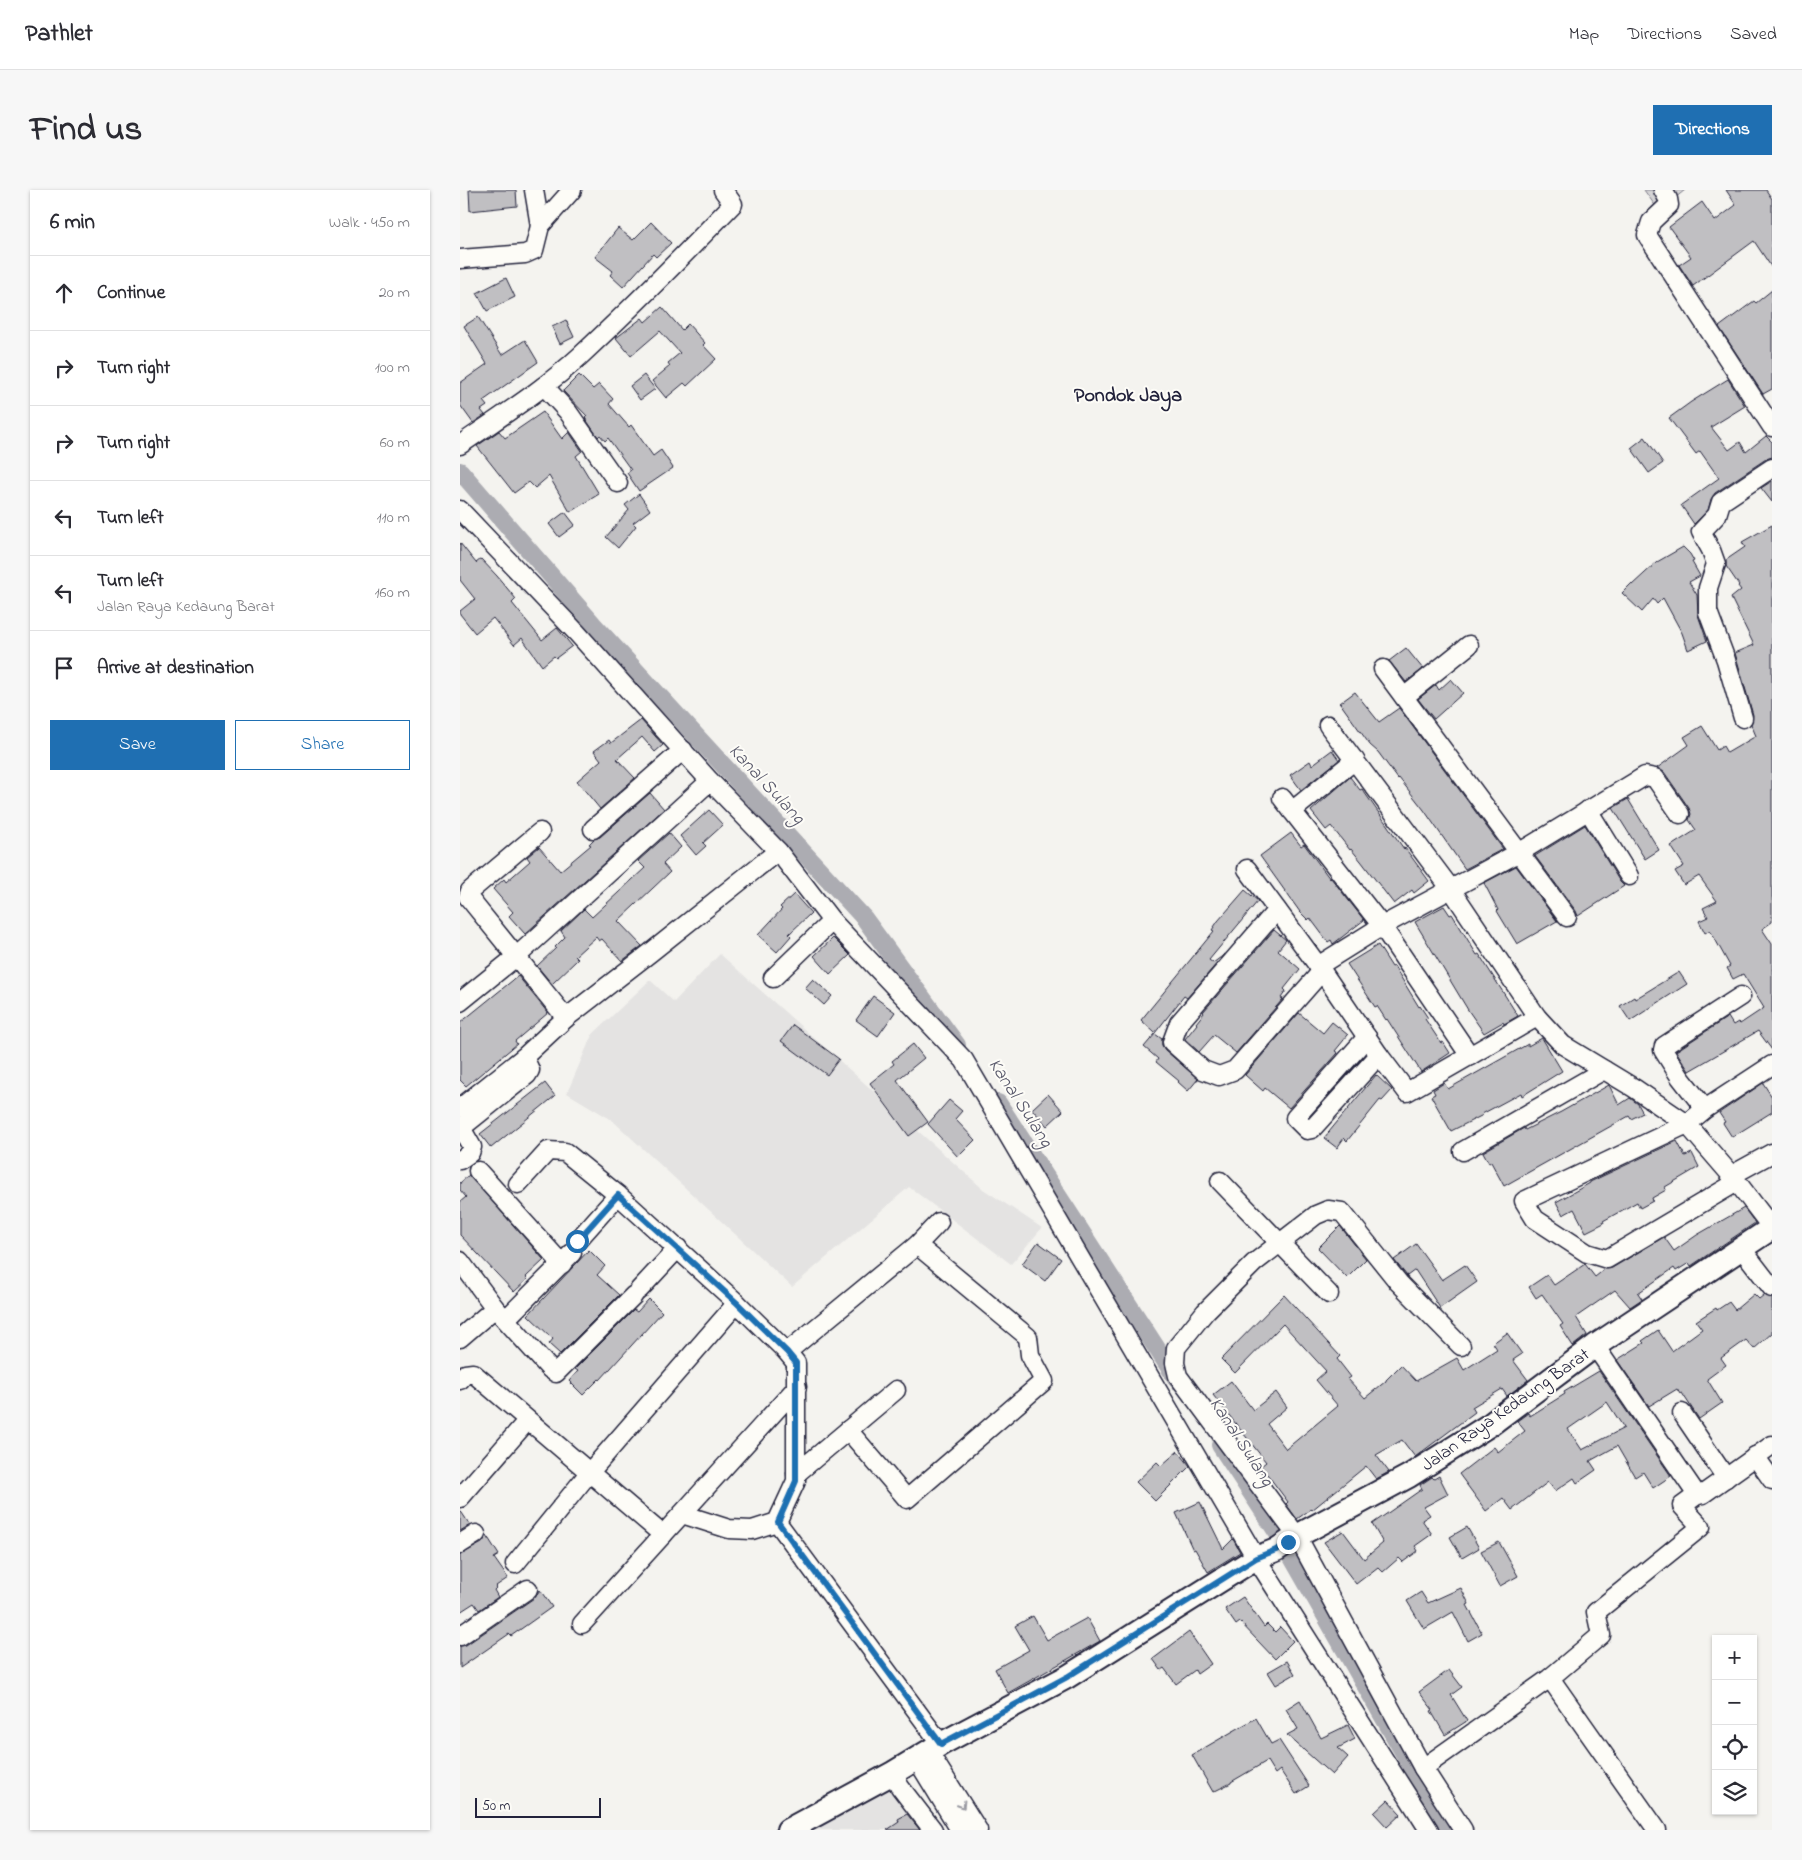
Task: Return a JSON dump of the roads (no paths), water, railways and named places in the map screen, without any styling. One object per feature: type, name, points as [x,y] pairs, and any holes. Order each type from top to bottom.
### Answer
[{"type":"street","points":[[460,259],[525,254],[534,250],[540,226],[534,190]]},
{"type":"street","points":[[540,226],[572,190]]},
{"type":"street","points":[[460,445],[544,386],[585,351],[733,204],[723,190]]},
{"type":"street","points":[[1670,193],[1669,205],[1650,222],[1647,235],[1772,427]]},
{"type":"street","points":[[544,386],[568,412],[618,483]]},
{"type":"street","points":[[1743,718],[1726,660],[1708,612],[1708,588],[1716,564],[1701,532],[1718,516],[1721,502],[1772,468]]},
{"type":"street","points":[[460,510],[577,633],[710,780],[778,851],[832,921],[964,1060],[1256,1558],[1429,1830]]},
{"type":"street","points":[[1404,697],[1469,645]]},
{"type":"street","points":[[1383,669],[1568,917]]},
{"type":"street","points":[[1328,725],[1451,888],[1536,1017],[1563,1045],[1687,1124],[1734,1179],[1772,1228]]},
{"type":"street","points":[[593,828],[683,750]]},
{"type":"street","points":[[1355,760],[1287,805],[1382,926],[1470,1056]]},
{"type":"street","points":[[1277,910],[1179,1023],[1172,1042],[1203,1070],[1218,1076],[1235,1070],[1320,969],[1382,926],[1520,852],[1648,775],[1655,778],[1680,814]]},
{"type":"street","points":[[460,1002],[516,956],[710,780]]},
{"type":"street","points":[[1588,810],[1629,876]]},
{"type":"street","points":[[540,832],[470,892],[468,898],[566,1018]]},
{"type":"street","points":[[460,1108],[524,1057],[566,1018],[778,851]]},
{"type":"street","points":[[1247,869],[1407,1092],[1536,1017]]},
{"type":"street","points":[[773,978],[832,921]]},
{"type":"street","points":[[1705,1109],[1680,1077],[1663,1050],[1664,1046],[1741,996]]},
{"type":"street","points":[[1367,1037],[1295,1118],[1308,1130],[1312,1129],[1379,1055]]},
{"type":"street","points":[[460,1160],[470,1153],[472,1147],[461,1127],[527,1076],[530,1070],[524,1057]]},
{"type":"street","points":[[1772,1064],[1705,1109],[1687,1124],[1524,1202],[1535,1219],[1587,1253],[1607,1258],[1734,1179],[1772,1153]]},
{"type":"street","points":[[1463,1150],[1604,1070]]},
{"type":"street","points":[[518,1184],[548,1151],[565,1152],[618,1195],[678,1248],[737,1303],[796,1363],[796,1481],[778,1522],[752,1530],[729,1529],[682,1514]]},
{"type":"street","points":[[478,1171],[570,1253]]},
{"type":"street","points":[[1220,1181],[1329,1294]]},
{"type":"street","points":[[460,1338],[500,1313],[570,1253],[618,1195]]},
{"type":"street","points":[[1461,1346],[1399,1284],[1342,1212],[1328,1210],[1316,1215],[1254,1263],[1205,1312],[1176,1348],[1175,1363],[1178,1376],[1288,1542],[1462,1830]]},
{"type":"street","points":[[787,1352],[917,1245],[939,1222]]},
{"type":"street","name":"Jalan Raya Kedaung Barat","points":[[788,1830],[928,1751],[1067,1677],[1256,1558],[1409,1476],[1490,1424],[1595,1346],[1772,1228]]},
{"type":"street","points":[[848,1430],[907,1498],[1044,1381],[1030,1355],[1028,1336],[917,1245]]},
{"type":"street","points":[[460,1261],[500,1313],[550,1369],[556,1373],[637,1293],[678,1248]]},
{"type":"street","points":[[1742,1249],[1772,1288]]},
{"type":"street","points":[[515,1564],[589,1473],[737,1303]]},
{"type":"street","points":[[1595,1346],[1697,1496]]},
{"type":"street","points":[[460,1380],[465,1374],[473,1373],[663,1535]]},
{"type":"street","points":[[582,1624],[796,1387]]},
{"type":"street","points":[[796,1474],[896,1390]]},
{"type":"street","points":[[1682,1413],[1726,1478]]},
{"type":"street","points":[[460,1498],[527,1420]]},
{"type":"street","points":[[1423,1768],[1550,1678],[1601,1635],[1596,1612],[1701,1527],[1682,1506],[1703,1494],[1772,1445]]},
{"type":"street","points":[[1755,1456],[1772,1480]]},
{"type":"street","points":[[778,1522],[928,1751],[960,1830]]},
{"type":"street","points":[[460,1544],[476,1534]]},
{"type":"street","points":[[460,1636],[528,1589]]},
{"type":"street","points":[[1550,1678],[1657,1830]]},
{"type":"street","points":[[892,1773],[900,1787],[933,1830]]},
{"type":"street","points":[[940,1783],[978,1830]]},
{"type":"waterway","name":"Kanal Sulang","points":[[460,471],[593,624],[864,918],[957,1045]]},
{"type":"waterway","name":"Kanal Sulang","points":[[998,1103],[1178,1381]]},
{"type":"waterway","name":"Kanal Sulang","points":[[1220,1445],[1282,1540],[1448,1830]]},
{"type":"district","name":"Pondok Jaya","points":[[1128,394]]}]
